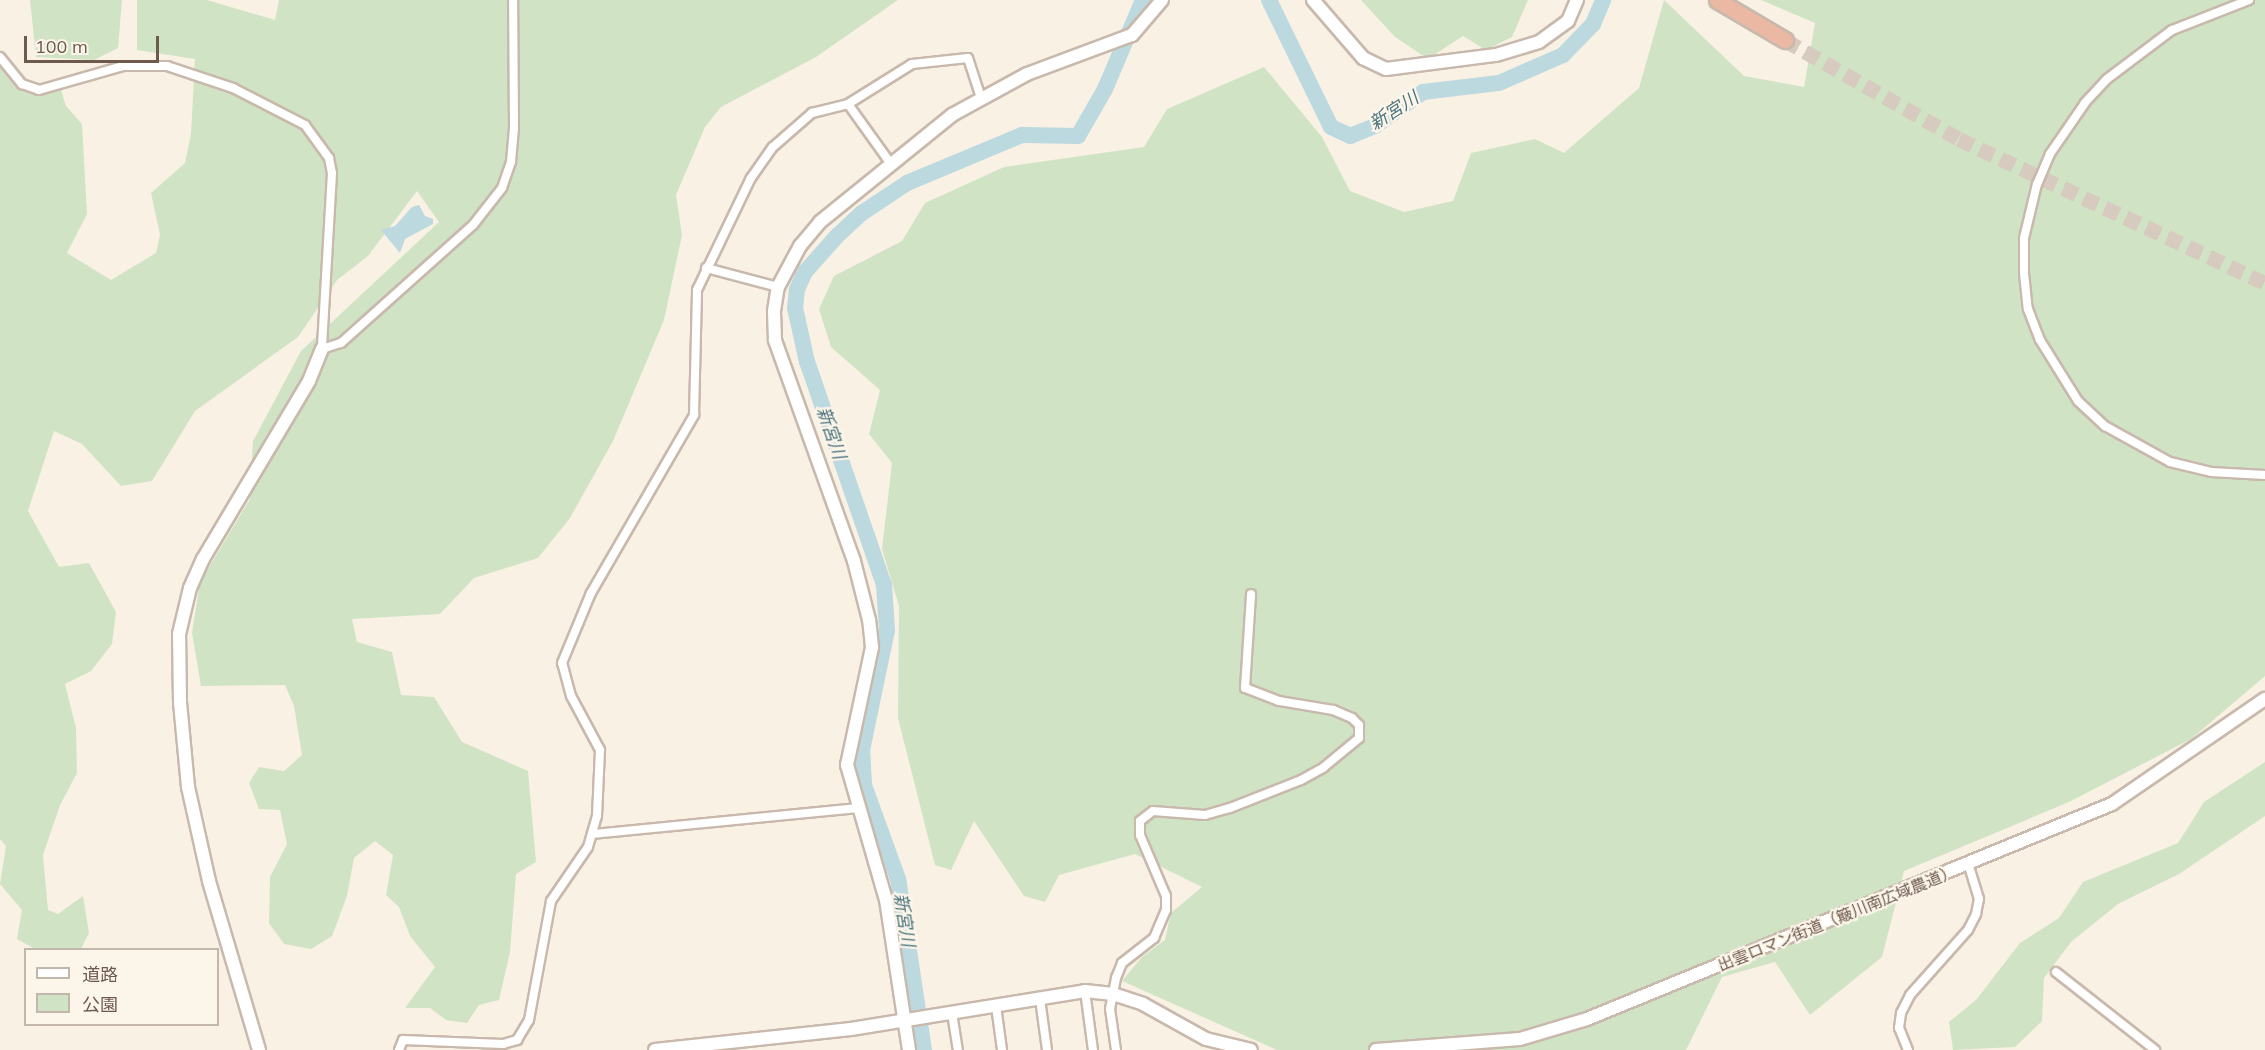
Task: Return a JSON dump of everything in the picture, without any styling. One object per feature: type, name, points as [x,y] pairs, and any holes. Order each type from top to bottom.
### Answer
[{"type":"highway","points":[[1717,0],[1786,37],[1731,0]]},
{"type":"street","points":[[322,349],[341,343],[473,225],[502,188],[511,162],[514,128],[513,0]]},
{"type":"street","points":[[909,1050],[908,1020],[886,900],[856,808],[847,765],[872,647],[869,620],[854,561],[775,340],[778,287],[800,246],[820,222],[980,96],[1132,35],[1162,0]]},
{"type":"street","points":[[1313,0],[1363,58],[1386,69],[1496,55],[1539,42],[1568,21],[1577,0]]},
{"type":"street","points":[[2249,0],[2172,30],[2107,79],[2085,104],[2050,154],[2037,184],[2024,237],[2024,273],[2028,309],[2040,340],[2078,401],[2105,426],[2170,462],[2211,472],[2265,475]]},
{"type":"street","points":[[0,57],[22,84],[39,90],[123,66],[167,66],[232,88],[305,125],[329,158],[332,173],[322,349],[309,381],[203,559],[190,588],[179,634],[184,748],[197,834],[259,1050]]},
{"type":"street","points":[[399,1050],[403,1040],[503,1044],[517,1040],[529,1020],[550,901],[593,834],[600,750],[571,696],[562,663],[591,593],[694,415],[697,290],[751,178],[773,147],[812,113],[848,104],[912,64],[968,58],[980,96]]},
{"type":"street","points":[[848,104],[891,164]]},
{"type":"street","points":[[706,268],[778,287]]},
{"type":"street","points":[[1116,1050],[1110,1009],[1122,963],[1154,938],[1166,910],[1166,896],[1140,835],[1140,821],[1146,814],[1166,810],[1205,815],[1230,808],[1301,780],[1359,738],[1359,725],[1352,718],[1333,710],[1279,701],[1245,688],[1251,594]]},
{"type":"street","name":"出雲ロマン街道（簸川南広域農道）","points":[[1376,1050],[1476,1044],[1553,1030],[2112,804],[2265,699]]},
{"type":"street","points":[[593,834],[856,808]]},
{"type":"street","points":[[1908,1050],[1899,1028],[1905,1004],[1934,965],[1972,925],[1976,914],[1979,899],[1968,864]]},
{"type":"street","points":[[2056,972],[2155,1050]]},
{"type":"street","points":[[1085,991],[1093,1050]]},
{"type":"street","points":[[655,1050],[760,1045],[1085,991],[1113,994],[1143,1004],[1206,1044],[1251,1050]]},
{"type":"street","points":[[1040,999],[1047,1050]]},
{"type":"street","points":[[996,1006],[1002,1050]]},
{"type":"street","points":[[952,1013],[958,1050]]},
{"type":"green space","points":[[30,0],[122,0],[118,48],[94,60],[36,57]]},
{"type":"green space","points":[[137,0],[207,0],[275,20],[279,0],[898,0],[816,57],[721,107],[705,127],[676,195],[682,235],[664,320],[613,441],[570,518],[538,558],[474,578],[440,614],[352,619],[357,642],[392,652],[401,695],[434,697],[462,742],[528,771],[536,862],[516,874],[510,952],[499,1000],[479,1005],[467,1023],[446,1020],[430,1008],[405,1008],[435,967],[410,936],[399,907],[386,895],[393,855],[375,841],[354,858],[347,896],[332,936],[311,949],[284,944],[269,923],[270,877],[287,844],[280,810],[259,809],[249,783],[259,767],[284,771],[302,755],[294,706],[285,685],[201,686],[192,633],[200,582],[250,499],[253,441],[301,351],[439,222],[417,191],[368,256],[337,280],[298,337],[195,411],[152,481],[121,486],[82,444],[54,431],[28,511],[59,567],[89,563],[116,612],[112,644],[91,671],[65,684],[76,728],[77,773],[60,805],[43,855],[48,910],[58,914],[83,896],[89,933],[82,948],[33,948],[17,939],[22,910],[0,884],[6,846],[0,839],[0,57],[22,84],[39,90],[60,87],[66,106],[82,124],[87,214],[67,253],[111,280],[156,253],[160,235],[151,193],[185,163],[191,134],[195,59],[137,50]]},
{"type":"green space","points":[[1361,0],[1528,0],[1512,37],[1486,50],[1463,36],[1428,59],[1395,37]]},
{"type":"green space","points":[[1664,0],[1744,76],[1804,87],[1815,23],[1761,0],[2265,0],[2265,676],[2191,739],[2069,802],[1904,871],[1882,957],[1810,1015],[1775,962],[1722,977],[1686,1050],[1277,1050],[1122,981],[1142,957],[1165,940],[1171,913],[1202,887],[1135,854],[1059,875],[1045,902],[1024,896],[974,821],[951,870],[935,865],[898,718],[899,606],[882,549],[892,463],[869,434],[880,390],[831,347],[819,309],[834,276],[902,241],[925,203],[1004,167],[1144,147],[1167,109],[1264,67],[1322,137],[1350,191],[1404,212],[1453,201],[1471,153],[1535,139],[1564,153],[1639,88]]},
{"type":"green space","points":[[2265,762],[2265,816],[2179,874],[2118,904],[2071,942],[2044,978],[2042,1021],[2015,1047],[1953,1050],[1949,1022],[1976,1000],[2020,943],[2059,918],[2083,882],[2178,843],[2204,802]]},
{"type":"water","points":[[419,205],[425,216],[433,219],[433,224],[405,239],[400,253],[381,230],[395,226],[412,207]]},
{"type":"waterway","name":"新宮川","points":[[924,1050],[898,879],[864,785],[862,750],[887,630],[884,585],[807,362],[795,308],[797,289],[805,272],[837,236],[862,213],[907,183],[1022,135],[1078,136],[1105,89],[1143,0]]},
{"type":"waterway","name":"新宮川","points":[[1269,0],[1331,127],[1350,136],[1375,126],[1423,92],[1499,83],[1563,55],[1593,24],[1603,0]]},
{"type":"tunnel","points":[[1785,40],[1959,139],[2265,283]]}]
